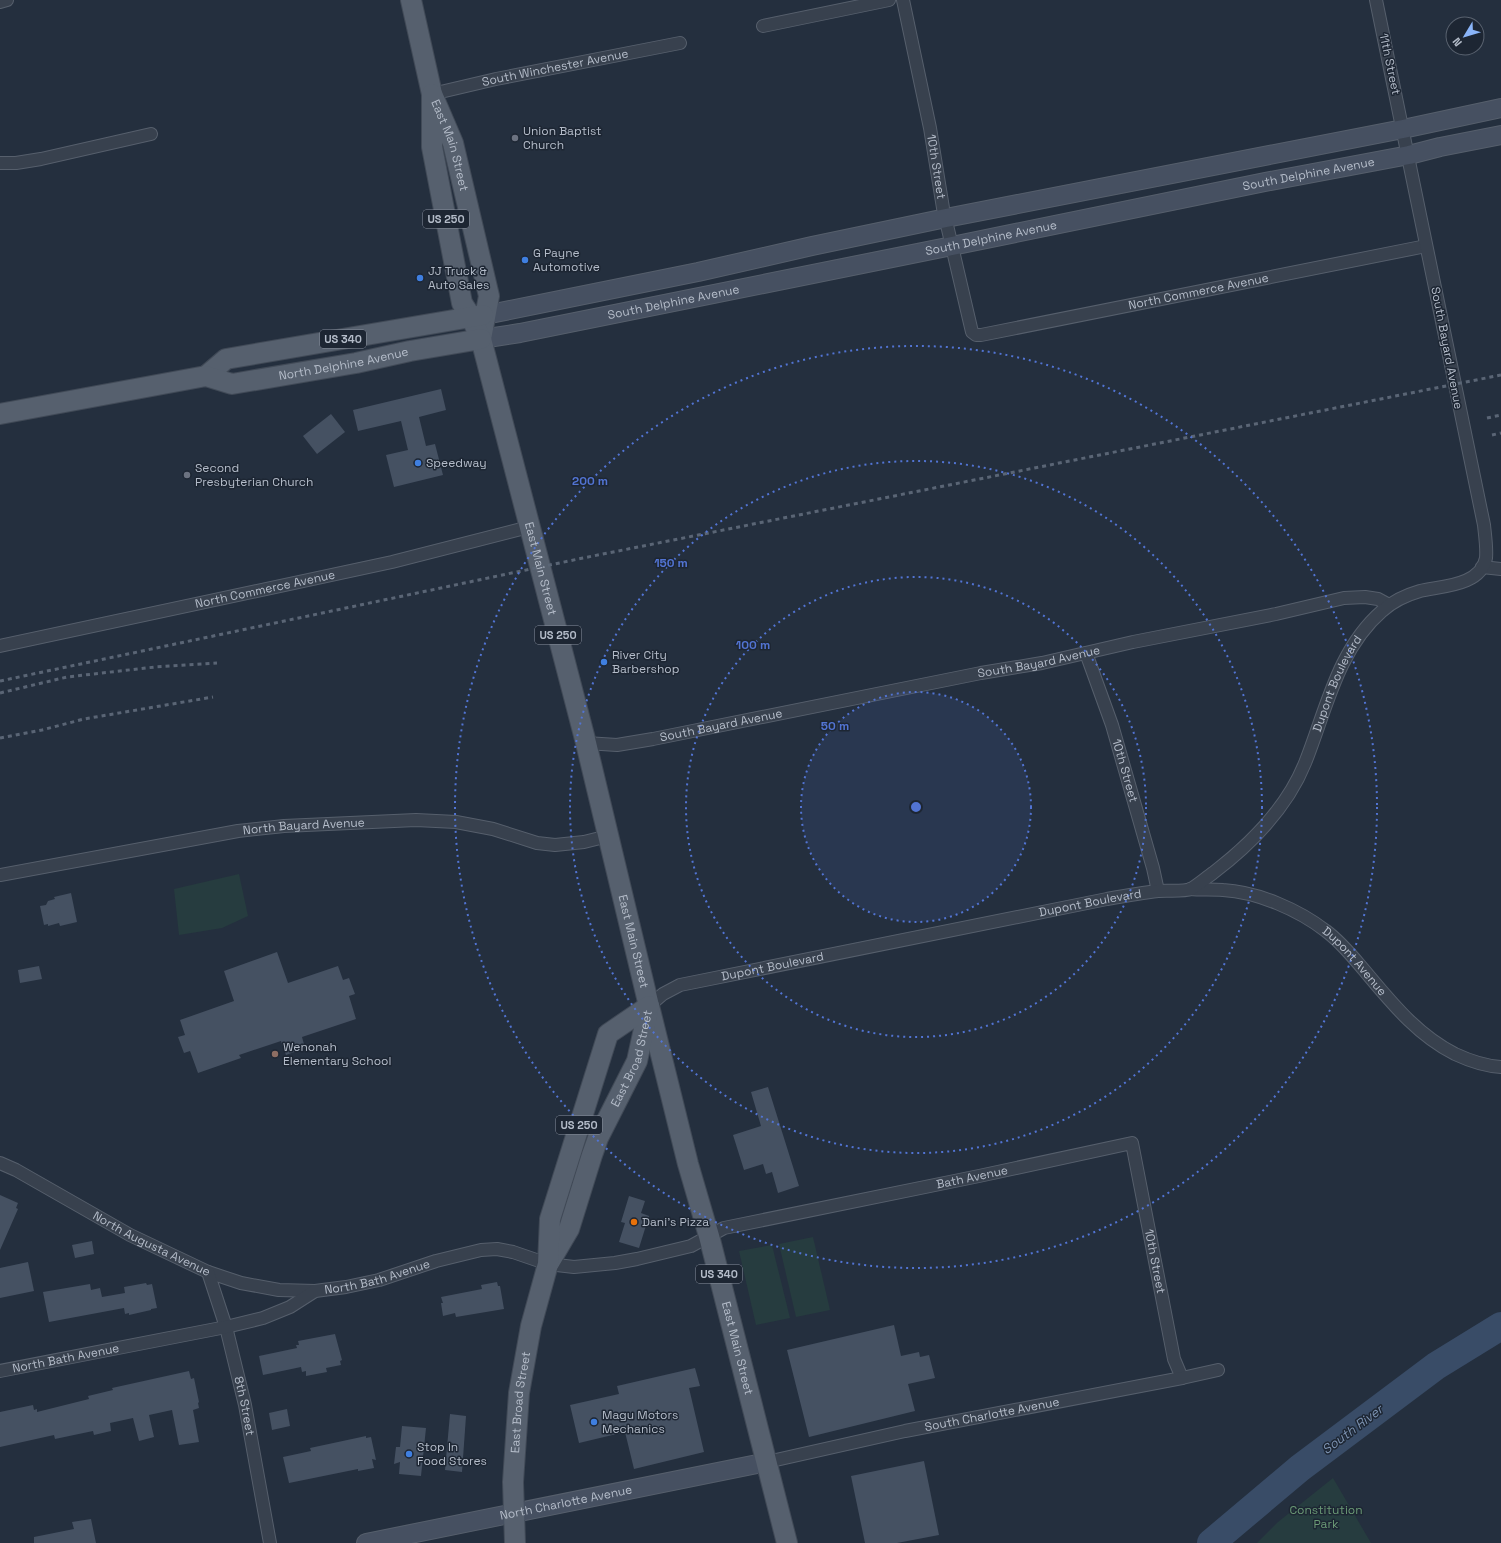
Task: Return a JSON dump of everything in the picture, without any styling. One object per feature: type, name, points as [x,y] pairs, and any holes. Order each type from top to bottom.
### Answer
[{"type":"main road","name":"East Main Street","points":[[411,0],[432,94],[453,143],[489,296],[478,316],[481,339],[586,743],[688,1164],[709,1236],[787,1543]]},
{"type":"main road","name":"East Main Street","points":[[432,94],[432,147],[462,303],[478,316]]},
{"type":"main road","name":"South Delphine Avenue","points":[[478,316],[698,272],[946,218],[1403,129],[1501,108]]},
{"type":"main road","name":"South Delphine Avenue","points":[[481,339],[520,333],[1265,182],[1409,155],[1440,147],[1501,135]]},
{"type":"main road","name":"North Delphine Avenue","points":[[206,376],[226,359],[478,316]]},
{"type":"main road","name":"North Delphine Avenue","points":[[0,414],[206,376],[232,384],[356,363],[410,351],[481,339]]},
{"type":"main road","name":"East Broad Street","points":[[548,1264],[569,1229],[598,1138],[637,1061],[649,1006]]},
{"type":"main road","name":"East Broad Street","points":[[515,1543],[512,1482],[519,1393],[531,1326],[548,1264],[550,1219],[608,1034],[649,1006]]},
{"type":"main road","name":"North Charlotte Avenue","points":[[366,1543],[767,1462]]},
{"type":"street","points":[[0,2],[7,0]]},
{"type":"street","points":[[763,26],[889,0]]},
{"type":"street","name":"10th Street","points":[[902,0],[930,128],[946,218],[972,332]]},
{"type":"street","name":"11th Street","points":[[1376,0],[1403,129]]},
{"type":"street","name":"South Winchester Avenue","points":[[432,94],[680,43]]},
{"type":"street","name":"South Bayard Avenue","points":[[1403,129],[1484,525],[1486,559],[1482,567]]},
{"type":"street","points":[[0,163],[16,163],[41,159],[151,134]]},
{"type":"street","name":"North Commerce Avenue","points":[[972,332],[976,335],[981,335],[1426,246]]},
{"type":"street","name":"North Commerce Avenue","points":[[0,646],[392,562],[529,527]]},
{"type":"street","points":[[1389,605],[1405,596],[1466,581],[1476,575],[1482,567],[1501,569]]},
{"type":"street","name":"South Bayard Avenue","points":[[586,743],[617,745],[653,739],[981,673],[1042,663],[1344,598],[1365,597],[1378,599],[1389,605]]},
{"type":"street","name":"Dupont Boulevard","points":[[649,1006],[663,994],[680,985],[1107,899],[1158,891],[1190,889],[1236,856],[1274,815],[1292,788],[1305,763],[1330,693],[1352,648],[1368,624],[1389,605]]},
{"type":"street","name":"10th Street","points":[[1086,653],[1112,725],[1153,868],[1158,891]]},
{"type":"street","name":"North Bayard Avenue","points":[[0,875],[238,831],[284,826],[416,820],[456,822],[493,829],[537,843],[555,845],[584,842],[608,836]]},
{"type":"street","name":"Dupont Avenue","points":[[1190,889],[1225,890],[1248,894],[1288,908],[1319,926],[1341,944],[1400,1012],[1424,1035],[1443,1048],[1466,1059],[1481,1064],[1501,1067]]},
{"type":"street","name":"10th Street","points":[[1132,1143],[1174,1359],[1182,1378]]},
{"type":"street","name":"Bath Avenue","points":[[709,1236],[724,1228],[1132,1143]]},
{"type":"street","name":"North Augusta Avenue","points":[[0,1163],[16,1170],[130,1235],[208,1272],[241,1283],[279,1290],[315,1291]]},
{"type":"street","name":"North Bath Avenue","points":[[0,1370],[226,1327],[263,1318],[283,1310],[315,1291],[346,1287],[379,1280],[436,1261],[480,1250],[497,1249],[513,1252],[548,1264],[574,1267],[615,1263],[691,1246],[709,1236]]},
{"type":"street","name":"8th Street","points":[[208,1272],[226,1327],[245,1405],[270,1543]]},
{"type":"street","name":"South Charlotte Avenue","points":[[767,1462],[905,1431],[1218,1370]]},
{"type":"green space","points":[[239,874],[248,916],[222,928],[179,935],[174,889]]},
{"type":"green space","points":[[813,1237],[830,1310],[796,1317],[779,1244]]},
{"type":"green space","points":[[772,1245],[790,1318],[756,1325],[739,1251]]},
{"type":"green space","name":"Constitution Park","points":[[1333,1478],[1371,1543],[1257,1543],[1278,1522]]},
{"type":"building","points":[[441,389],[446,410],[419,417],[426,446],[435,444],[443,475],[394,487],[386,455],[408,450],[401,421],[358,431],[353,410]]},
{"type":"building","points":[[331,414],[345,432],[317,454],[303,436]]},
{"type":"building","points":[[71,893],[77,922],[60,926],[59,923],[48,926],[48,924],[44,925],[40,906],[46,905],[48,901],[55,899],[54,897]]},
{"type":"building","points":[[277,952],[288,983],[338,966],[343,980],[349,978],[355,994],[349,996],[356,1019],[302,1037],[305,1048],[286,1055],[281,1041],[239,1055],[241,1058],[198,1073],[190,1051],[184,1053],[178,1037],[185,1035],[180,1020],[234,1001],[224,971]]},
{"type":"building","points":[[39,966],[42,979],[20,983],[18,970]]},
{"type":"building","points":[[768,1087],[799,1186],[778,1193],[772,1172],[766,1174],[763,1164],[744,1170],[733,1135],[761,1126],[751,1092]]},
{"type":"building","points":[[0,1195],[18,1203],[16,1208],[18,1209],[0,1250]]},
{"type":"building","name":"Dani's Pizza","points":[[629,1196],[645,1201],[641,1213],[649,1216],[639,1248],[619,1242],[625,1223],[621,1222]]},
{"type":"building","points":[[92,1241],[94,1254],[75,1258],[72,1245]]},
{"type":"building","points":[[28,1262],[34,1291],[0,1298],[0,1268]]},
{"type":"building","points":[[497,1282],[498,1286],[500,1286],[504,1309],[456,1317],[455,1313],[443,1316],[441,1303],[443,1303],[441,1297],[482,1289],[481,1285]]},
{"type":"building","points":[[146,1283],[147,1285],[152,1284],[157,1308],[129,1315],[129,1313],[125,1314],[124,1308],[49,1322],[43,1292],[90,1284],[91,1290],[100,1288],[102,1297],[125,1293],[124,1287]]},
{"type":"building","points":[[894,1325],[901,1356],[919,1352],[920,1357],[929,1355],[935,1378],[908,1384],[915,1411],[809,1437],[787,1350]]},
{"type":"building","points":[[335,1334],[342,1360],[340,1361],[341,1365],[326,1368],[327,1372],[306,1376],[306,1371],[302,1372],[301,1367],[263,1375],[259,1356],[297,1348],[296,1345],[299,1345],[298,1341]]},
{"type":"building","points":[[695,1368],[700,1386],[689,1388],[704,1452],[634,1469],[625,1432],[579,1443],[570,1405],[619,1394],[617,1386]]},
{"type":"building","points":[[189,1371],[191,1379],[194,1378],[199,1402],[199,1408],[193,1410],[199,1442],[179,1445],[172,1410],[149,1415],[154,1437],[139,1441],[133,1418],[110,1423],[111,1431],[94,1435],[93,1431],[55,1439],[54,1435],[0,1447],[0,1412],[33,1405],[34,1410],[37,1409],[37,1412],[89,1399],[88,1396],[113,1390],[112,1388]]},
{"type":"building","points":[[287,1409],[290,1426],[272,1430],[269,1413]]},
{"type":"building","points":[[450,1414],[466,1416],[462,1472],[445,1470]]},
{"type":"building","name":"Stop In Food Stores","points":[[402,1426],[426,1428],[421,1476],[399,1474],[400,1462],[394,1464],[396,1447],[400,1447]]},
{"type":"building","points":[[366,1436],[366,1438],[371,1437],[376,1460],[372,1459],[374,1468],[358,1471],[358,1469],[289,1483],[283,1457],[311,1451],[310,1448]]},
{"type":"building","points":[[924,1461],[939,1535],[897,1543],[865,1543],[851,1476]]},
{"type":"building","points":[[91,1519],[96,1543],[34,1543],[34,1537],[74,1529],[72,1522]]},
{"type":"waterway","name":"South River","points":[[1211,1543],[1300,1468],[1436,1366],[1501,1326]]},
{"type":"railway","points":[[0,681],[583,558],[1501,375]]},
{"type":"railway","points":[[1487,418],[1501,415]]},
{"type":"railway","points":[[1492,435],[1501,433]]},
{"type":"railway","points":[[0,693],[67,677],[155,667],[217,663]]},
{"type":"railway","points":[[0,738],[42,730],[84,719],[213,697]]},
{"type":"place","name":"Union Baptist Church","points":[[515,138]]},
{"type":"place","name":"G Payne Automotive","points":[[525,260]]},
{"type":"place","name":"JJ Truck & Auto Sales","points":[[420,278]]},
{"type":"place","name":"Speedway","points":[[418,463]]},
{"type":"place","name":"Second Presbyterian Church","points":[[187,475]]},
{"type":"place","name":"River City Barbershop","points":[[604,662]]},
{"type":"place","name":"Wenonah Elementary School","points":[[275,1054]]},
{"type":"place","name":"Dani's Pizza","points":[[634,1222]]},
{"type":"place","name":"Magu Motors Mechanics","points":[[594,1422]]},
{"type":"place","name":"Stop In Food Stores","points":[[409,1454]]}]
